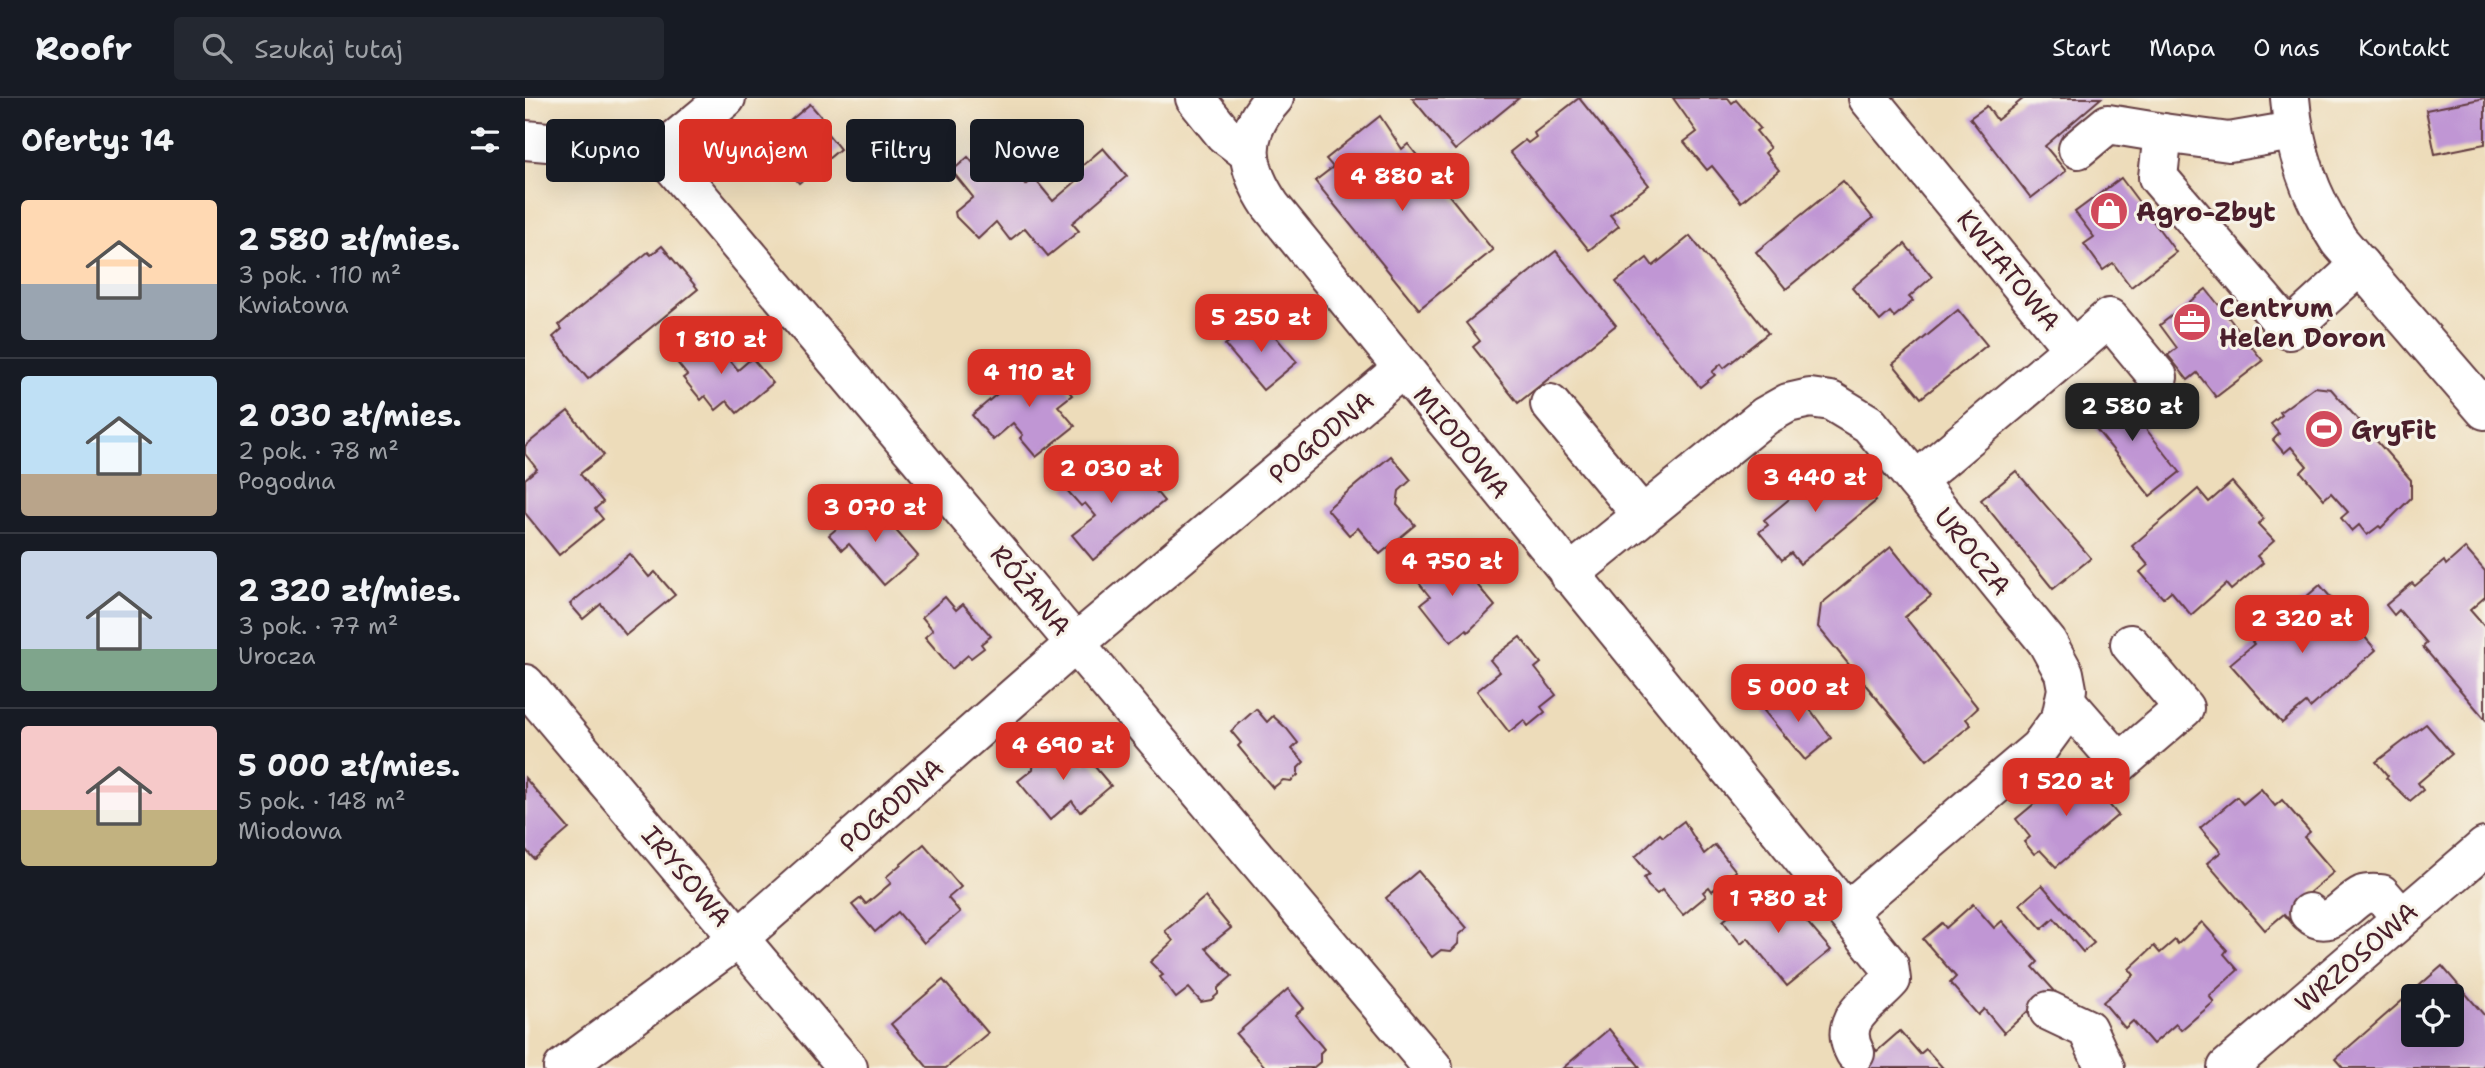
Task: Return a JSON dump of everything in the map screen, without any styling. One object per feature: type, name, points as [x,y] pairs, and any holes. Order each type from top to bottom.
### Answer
[{"type":"street","points":[[665,149],[726,98]]},
{"type":"street","points":[[1195,98],[1224,134],[1249,153],[1261,113],[1274,98]]},
{"type":"street","name":"KWIATOWA","points":[[1868,98],[2073,349],[1916,481]]},
{"type":"street","points":[[2078,149],[2108,124],[2229,142],[2291,114],[2309,187],[2321,213],[2360,265],[2485,410]]},
{"type":"street","points":[[2163,132],[2158,177],[2289,330],[2360,265]]},
{"type":"street","points":[[525,140],[546,142]]},
{"type":"street","name":"MIODOWA","points":[[1249,153],[1255,183],[1271,206],[1892,972],[1891,980],[1864,1004],[1851,1022],[1849,1041],[1855,1053]]},
{"type":"street","name":"RÓŻANA","points":[[665,157],[1433,1068]]},
{"type":"street","points":[[2073,349],[2109,318],[2158,377]]},
{"type":"street","name":"POGODNA","points":[[563,1068],[739,938],[1076,643],[1402,369]]},
{"type":"street","name":"UROCZA","points":[[1569,575],[1765,416],[1788,403],[1810,398],[1831,401],[1869,424],[2047,642],[2064,673],[2066,701]]},
{"type":"street","points":[[1550,404],[1642,515]]},
{"type":"street","points":[[2066,701],[2120,763],[2184,708],[2130,644]]},
{"type":"street","name":"IRYSOWA","points":[[525,684],[848,1068]]},
{"type":"street","points":[[1846,912],[2039,748],[2061,718],[2066,701]]},
{"type":"street","name":"WRZOSOWA","points":[[2227,1068],[2485,847]]},
{"type":"street","points":[[2309,913],[2314,918],[2327,919],[2342,914],[2364,894],[2381,894],[2402,918]]},
{"type":"street","points":[[2049,1012],[2096,1021],[2105,1068]]},
{"type":"building","points":[[1412,98],[1519,98],[1455,150]]},
{"type":"building","points":[[1579,98],[1649,185],[1610,215],[1619,226],[1589,250],[1510,152],[1525,140],[1528,143],[1536,137],[1534,133]]},
{"type":"building","points":[[1673,98],[1728,98],[1732,103],[1736,100],[1760,128],[1756,131],[1770,148],[1765,153],[1779,170],[1741,202],[1712,166],[1707,170],[1684,142],[1697,132]]},
{"type":"building","points":[[2024,98],[2101,98],[2045,146],[2066,171],[2031,198],[1970,118],[1987,106],[1997,120]]},
{"type":"building","points":[[2485,98],[2485,144],[2435,154],[2426,110]]},
{"type":"building","points":[[810,104],[823,119],[792,119]]},
{"type":"building","points":[[1380,116],[1402,149],[1408,144],[1493,250],[1419,309],[1315,181],[1333,167],[1326,159]]},
{"type":"building","points":[[832,139],[840,149],[832,156]]},
{"type":"building","points":[[1103,148],[1127,176],[1072,223],[1079,231],[1048,256],[1025,228],[1010,240],[996,222],[978,239],[956,217],[955,212],[973,197],[956,176],[956,168],[968,157],[970,182],[1023,182],[1026,185],[1037,182],[1053,201],[1075,182],[1084,182],[1084,164]]},
{"type":"building","points":[[2121,178],[2176,252],[2131,287],[2113,263],[2103,270],[2084,244],[2094,237],[2075,212]]},
{"type":"building","points":[[1843,181],[1873,218],[1786,289],[1756,252]]},
{"type":"building","points":[[1690,236],[1768,333],[1724,368],[1721,364],[1712,372],[1715,375],[1700,387],[1616,282],[1647,258],[1653,266]]},
{"type":"building","points":[[1905,244],[1932,277],[1909,297],[1913,301],[1894,317],[1890,312],[1880,321],[1852,288]]},
{"type":"building","points":[[662,246],[698,289],[588,379],[553,337],[562,329],[559,325],[648,252],[651,255]]},
{"type":"building","points":[[1556,251],[1616,325],[1518,403],[1473,347],[1480,341],[1466,323]]},
{"type":"building","points":[[2206,289],[2263,361],[2216,397],[2197,373],[2188,380],[2168,355],[2177,348],[2160,325]]},
{"type":"building","points":[[1958,310],[1987,345],[1921,398],[1893,364]]},
{"type":"building","points":[[1259,317],[1297,362],[1263,390],[1225,345]]},
{"type":"building","points":[[708,333],[738,370],[752,358],[773,383],[737,413],[727,401],[716,410],[705,396],[701,400],[683,378],[687,375],[676,361],[697,339]]},
{"type":"building","points":[[1041,357],[1072,395],[1058,406],[1075,426],[1036,457],[1020,438],[1023,435],[1013,423],[993,440],[972,415]]},
{"type":"building","points":[[2314,387],[2331,389],[2411,480],[2411,498],[2381,528],[2379,526],[2367,535],[2359,525],[2352,531],[2341,518],[2348,512],[2331,493],[2324,499],[2301,472],[2307,466],[2291,447],[2284,453],[2273,440],[2279,434],[2271,424],[2282,415],[2280,412]]},
{"type":"building","points":[[2115,390],[2180,472],[2150,496],[2084,414]]},
{"type":"building","points":[[568,411],[604,455],[580,474],[603,502],[595,509],[603,519],[559,555],[525,513],[525,479],[537,469],[525,454],[525,446]]},
{"type":"building","points":[[1391,456],[1411,480],[1399,491],[1397,505],[1415,525],[1380,554],[1358,528],[1349,535],[1327,509]]},
{"type":"building","points":[[1101,458],[1118,478],[1134,465],[1164,501],[1093,560],[1072,535],[1096,516],[1085,503],[1081,506],[1065,488]]},
{"type":"building","points":[[1835,461],[1862,493],[1867,489],[1876,501],[1800,564],[1791,553],[1782,560],[1759,532],[1768,525],[1764,520]]},
{"type":"building","points":[[2016,471],[2091,558],[2053,589],[1981,500]]},
{"type":"building","points":[[2232,482],[2264,519],[2258,524],[2274,541],[2257,556],[2263,563],[2231,590],[2226,584],[2191,615],[2171,591],[2163,598],[2140,572],[2148,565],[2132,546],[2198,489],[2209,502]]},
{"type":"building","points":[[861,508],[872,521],[881,513],[918,556],[884,585],[849,544],[842,550],[829,535]]},
{"type":"building","points":[[1891,547],[1931,596],[1905,617],[1978,708],[1966,719],[1971,725],[1927,760],[1818,627],[1821,604]]},
{"type":"building","points":[[2465,548],[2485,571],[2485,597],[2470,610],[2485,627],[2485,719],[2423,647],[2427,643],[2399,610],[2394,615],[2386,605],[2412,583],[2415,586],[2444,561],[2446,565]]},
{"type":"building","points":[[630,554],[649,577],[655,572],[675,595],[626,635],[601,604],[583,619],[570,604]]},
{"type":"building","points":[[1437,554],[1455,577],[1464,569],[1495,606],[1468,632],[1466,630],[1451,642],[1421,604],[1430,597],[1412,574]]},
{"type":"building","points":[[2320,585],[2376,650],[2310,708],[2306,703],[2282,723],[2230,664],[2254,644],[2248,637],[2280,609],[2285,615]]},
{"type":"building","points":[[945,597],[956,610],[963,604],[991,636],[981,644],[984,648],[971,658],[968,655],[952,669],[925,637],[933,630],[922,617]]},
{"type":"building","points":[[1520,637],[1541,663],[1535,668],[1556,695],[1541,707],[1545,712],[1528,726],[1524,720],[1509,732],[1477,691],[1500,672],[1490,660]]},
{"type":"building","points":[[1790,690],[1801,702],[1804,701],[1831,738],[1805,760],[1764,711]]},
{"type":"building","points":[[1256,709],[1267,722],[1273,716],[1287,729],[1298,743],[1292,749],[1304,762],[1298,768],[1298,775],[1291,781],[1283,780],[1273,788],[1238,746],[1241,743],[1231,731]]},
{"type":"building","points":[[2426,724],[2452,754],[2418,783],[2423,790],[2410,801],[2386,778],[2388,776],[2376,762]]},
{"type":"building","points":[[1064,743],[1084,766],[1090,761],[1111,786],[1080,812],[1072,801],[1050,820],[1018,781],[1033,769],[1034,761],[1042,754],[1049,755]]},
{"type":"building","points":[[2078,767],[2118,815],[2056,867],[2040,850],[2034,854],[2024,842],[2030,837],[2016,819]]},
{"type":"building","points":[[525,778],[569,829],[534,859],[525,849]]},
{"type":"building","points":[[2261,789],[2275,806],[2282,800],[2310,832],[2304,837],[2334,872],[2310,892],[2317,900],[2291,922],[2284,914],[2265,930],[2207,863],[2221,852],[2200,828],[2237,797],[2243,804]]},
{"type":"building","points":[[1684,821],[1704,854],[1715,845],[1736,871],[1712,891],[1709,887],[1703,892],[1706,896],[1683,915],[1662,890],[1657,894],[1648,886],[1644,878],[1649,874],[1635,857],[1660,834],[1663,837]]},
{"type":"building","points":[[924,844],[961,887],[948,898],[960,912],[924,943],[898,912],[875,932],[852,905],[861,898],[866,904],[891,883],[886,877]]},
{"type":"building","points":[[1418,871],[1467,928],[1459,935],[1458,944],[1451,951],[1441,950],[1432,957],[1386,898]]},
{"type":"building","points":[[2042,885],[2094,943],[2083,952],[2054,918],[2042,929],[2020,904]]},
{"type":"building","points":[[1766,886],[1782,907],[1789,901],[1831,950],[1787,986],[1748,938],[1741,944],[1723,921]]},
{"type":"building","points":[[1205,897],[1231,928],[1206,948],[1232,976],[1218,988],[1218,994],[1211,1000],[1201,1002],[1189,988],[1176,998],[1160,977],[1163,975],[1150,962],[1173,941],[1165,931]]},
{"type":"building","points":[[1973,904],[1994,928],[2002,921],[2038,962],[2033,967],[2060,997],[2035,1020],[2027,1012],[2004,1033],[1984,1009],[1978,1015],[1950,983],[1956,977],[1923,939],[1942,923],[1946,928]]},
{"type":"building","points":[[2202,922],[2227,950],[2224,954],[2238,970],[2209,996],[2214,1002],[2181,1030],[2176,1024],[2153,1044],[2133,1021],[2125,1028],[2103,1002],[2134,975],[2129,969],[2154,946],[2160,953],[2175,940],[2178,944]]},
{"type":"building","points":[[2442,966],[2457,984],[2421,984]]},
{"type":"building","points":[[943,980],[988,1033],[946,1068],[928,1068],[891,1024]]},
{"type":"building","points":[[1288,989],[1304,1008],[1295,1015],[1324,1049],[1320,1053],[1320,1062],[1313,1068],[1266,1068],[1236,1034]]},
{"type":"building","points":[[2464,992],[2485,1016],[2485,1064],[2481,1068],[2343,1068],[2335,1059],[2401,1002],[2401,1047],[2464,1047]]},
{"type":"building","points":[[1609,1029],[1640,1067],[1563,1068]]},
{"type":"building","points":[[1900,1031],[1920,1054],[1926,1049],[1943,1068],[1845,1068],[1870,1043],[1877,1051]]},
{"type":"place","name":"Agro-Zbyt","points":[[2109,211]]},
{"type":"place","name":"Centrum Helen Doron","points":[[2192,322]]},
{"type":"place","name":"GryFit","points":[[2324,429]]}]
